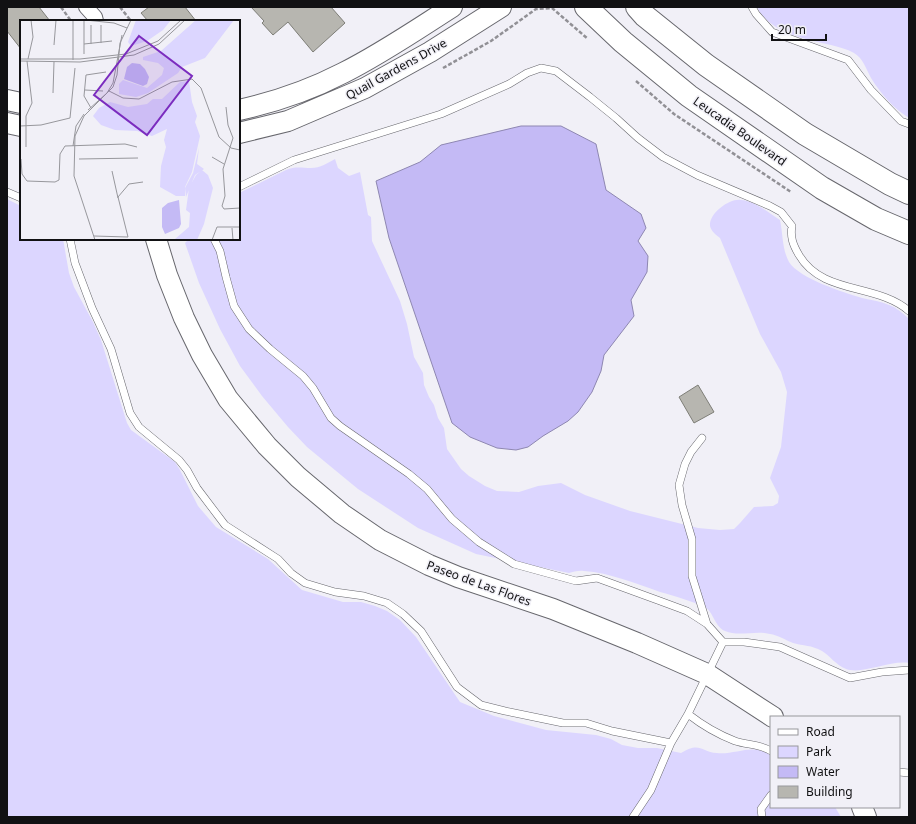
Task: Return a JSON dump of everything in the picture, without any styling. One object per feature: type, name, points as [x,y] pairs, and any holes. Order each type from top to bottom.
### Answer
[{"type":"main road","name":"Leucadia Boulevard","points":[[586,7],[623,42],[689,96],[822,188],[876,219],[909,233]]},
{"type":"main road","points":[[637,7],[645,16],[706,65],[805,134],[890,184],[909,193]]},
{"type":"street","points":[[86,7],[96,20]]},
{"type":"street","name":"Quail Gardens Drive","points":[[240,110],[289,96],[342,74],[373,57],[452,7]]},
{"type":"street","name":"Quail Gardens Drive","points":[[240,133],[288,121],[365,88],[430,52],[501,7]]},
{"type":"street","points":[[7,100],[20,103]]},
{"type":"street","points":[[7,123],[20,126]]},
{"type":"street","name":"Paseo de Las Flores","points":[[156,240],[167,275],[184,318],[202,355],[228,399],[267,446],[298,477],[342,514],[380,540],[429,565],[458,577],[553,609],[638,643],[707,674],[771,716]]},
{"type":"lane","points":[[752,7],[756,14],[772,32],[848,60],[871,90],[901,121],[909,124]]},
{"type":"lane","points":[[240,187],[294,160],[441,114],[503,87],[527,73],[541,68],[556,71],[663,157],[697,175],[770,206],[780,212],[792,226],[790,236],[794,248],[803,263],[810,270],[829,281],[887,298],[905,307],[909,311]]},
{"type":"lane","points":[[7,192],[20,198]]},
{"type":"lane","points":[[70,240],[75,263],[92,308],[111,349],[130,413],[139,426],[179,460],[187,470],[197,488],[225,525],[273,556],[291,573],[305,583],[335,592],[364,596],[387,603],[403,614],[421,631],[457,687],[481,705],[563,723],[586,722],[612,731],[671,743]]},
{"type":"lane","points":[[214,240],[220,251],[234,306],[249,329],[270,349],[303,376],[313,388],[331,418],[340,426],[409,474],[427,490],[452,519],[479,542],[514,564],[576,581],[597,578],[687,611],[707,624],[723,642],[744,642],[780,647],[850,678],[882,672],[909,670]]},
{"type":"lane","points":[[702,438],[691,452],[681,475],[679,485],[682,505],[692,539],[692,576],[707,624]]},
{"type":"lane","points":[[633,817],[651,790],[671,743],[688,714],[723,642]]},
{"type":"lane","points":[[688,714],[706,728],[735,741],[764,747],[770,750]]},
{"type":"lane","points":[[762,817],[761,809],[770,796]]},
{"type":"path","points":[[61,7],[70,20]]},
{"type":"path","points":[[120,7],[130,20]]},
{"type":"green space","points":[[757,7],[909,7],[909,118],[898,110],[883,95],[857,55],[845,49],[789,34],[770,23]]},
{"type":"green space","points":[[335,159],[338,168],[349,176],[360,172],[368,215],[371,217],[372,241],[400,301],[407,324],[414,357],[423,373],[424,385],[434,405],[438,418],[444,428],[447,449],[461,469],[469,476],[485,486],[497,491],[519,492],[538,486],[561,483],[585,495],[630,511],[698,528],[720,530],[734,529],[754,507],[773,506],[778,503],[779,496],[770,478],[781,447],[787,392],[781,372],[760,334],[720,238],[715,234],[710,226],[716,212],[731,201],[746,201],[762,208],[780,220],[784,247],[789,262],[802,274],[822,284],[862,298],[886,304],[900,311],[909,319],[909,663],[893,664],[860,670],[846,669],[818,649],[793,643],[776,635],[765,633],[730,633],[725,631],[716,623],[711,613],[706,608],[622,579],[594,572],[576,571],[569,573],[476,554],[418,528],[358,489],[307,447],[262,396],[240,366],[220,329],[199,283],[185,243],[188,240],[240,240],[240,193],[289,169],[311,168],[324,165]]},
{"type":"green space","points":[[7,199],[20,206],[20,240],[63,240],[69,273],[74,287],[101,340],[127,423],[131,430],[175,462],[198,506],[216,527],[268,559],[302,590],[343,602],[361,602],[375,606],[387,611],[400,620],[416,637],[460,702],[494,716],[546,730],[596,735],[611,739],[622,745],[638,748],[657,748],[681,753],[697,747],[717,753],[752,749],[765,752],[770,755],[770,808],[836,808],[841,817],[7,817]]},
{"type":"water","points":[[521,126],[561,126],[596,144],[606,190],[641,214],[646,228],[638,241],[648,256],[647,272],[631,300],[634,316],[604,355],[601,371],[592,392],[578,412],[568,421],[528,447],[516,450],[497,448],[470,437],[452,423],[389,238],[376,181],[420,162],[441,145]]},
{"type":"building","points":[[7,7],[39,7],[49,20],[20,20],[20,48],[7,31]]},
{"type":"building","points":[[149,7],[185,7],[195,20],[147,20],[141,13]]},
{"type":"building","points":[[251,7],[331,7],[345,23],[313,52],[288,22],[273,35],[262,23],[264,21]]},
{"type":"building","points":[[698,385],[714,412],[694,423],[679,397]]}]
